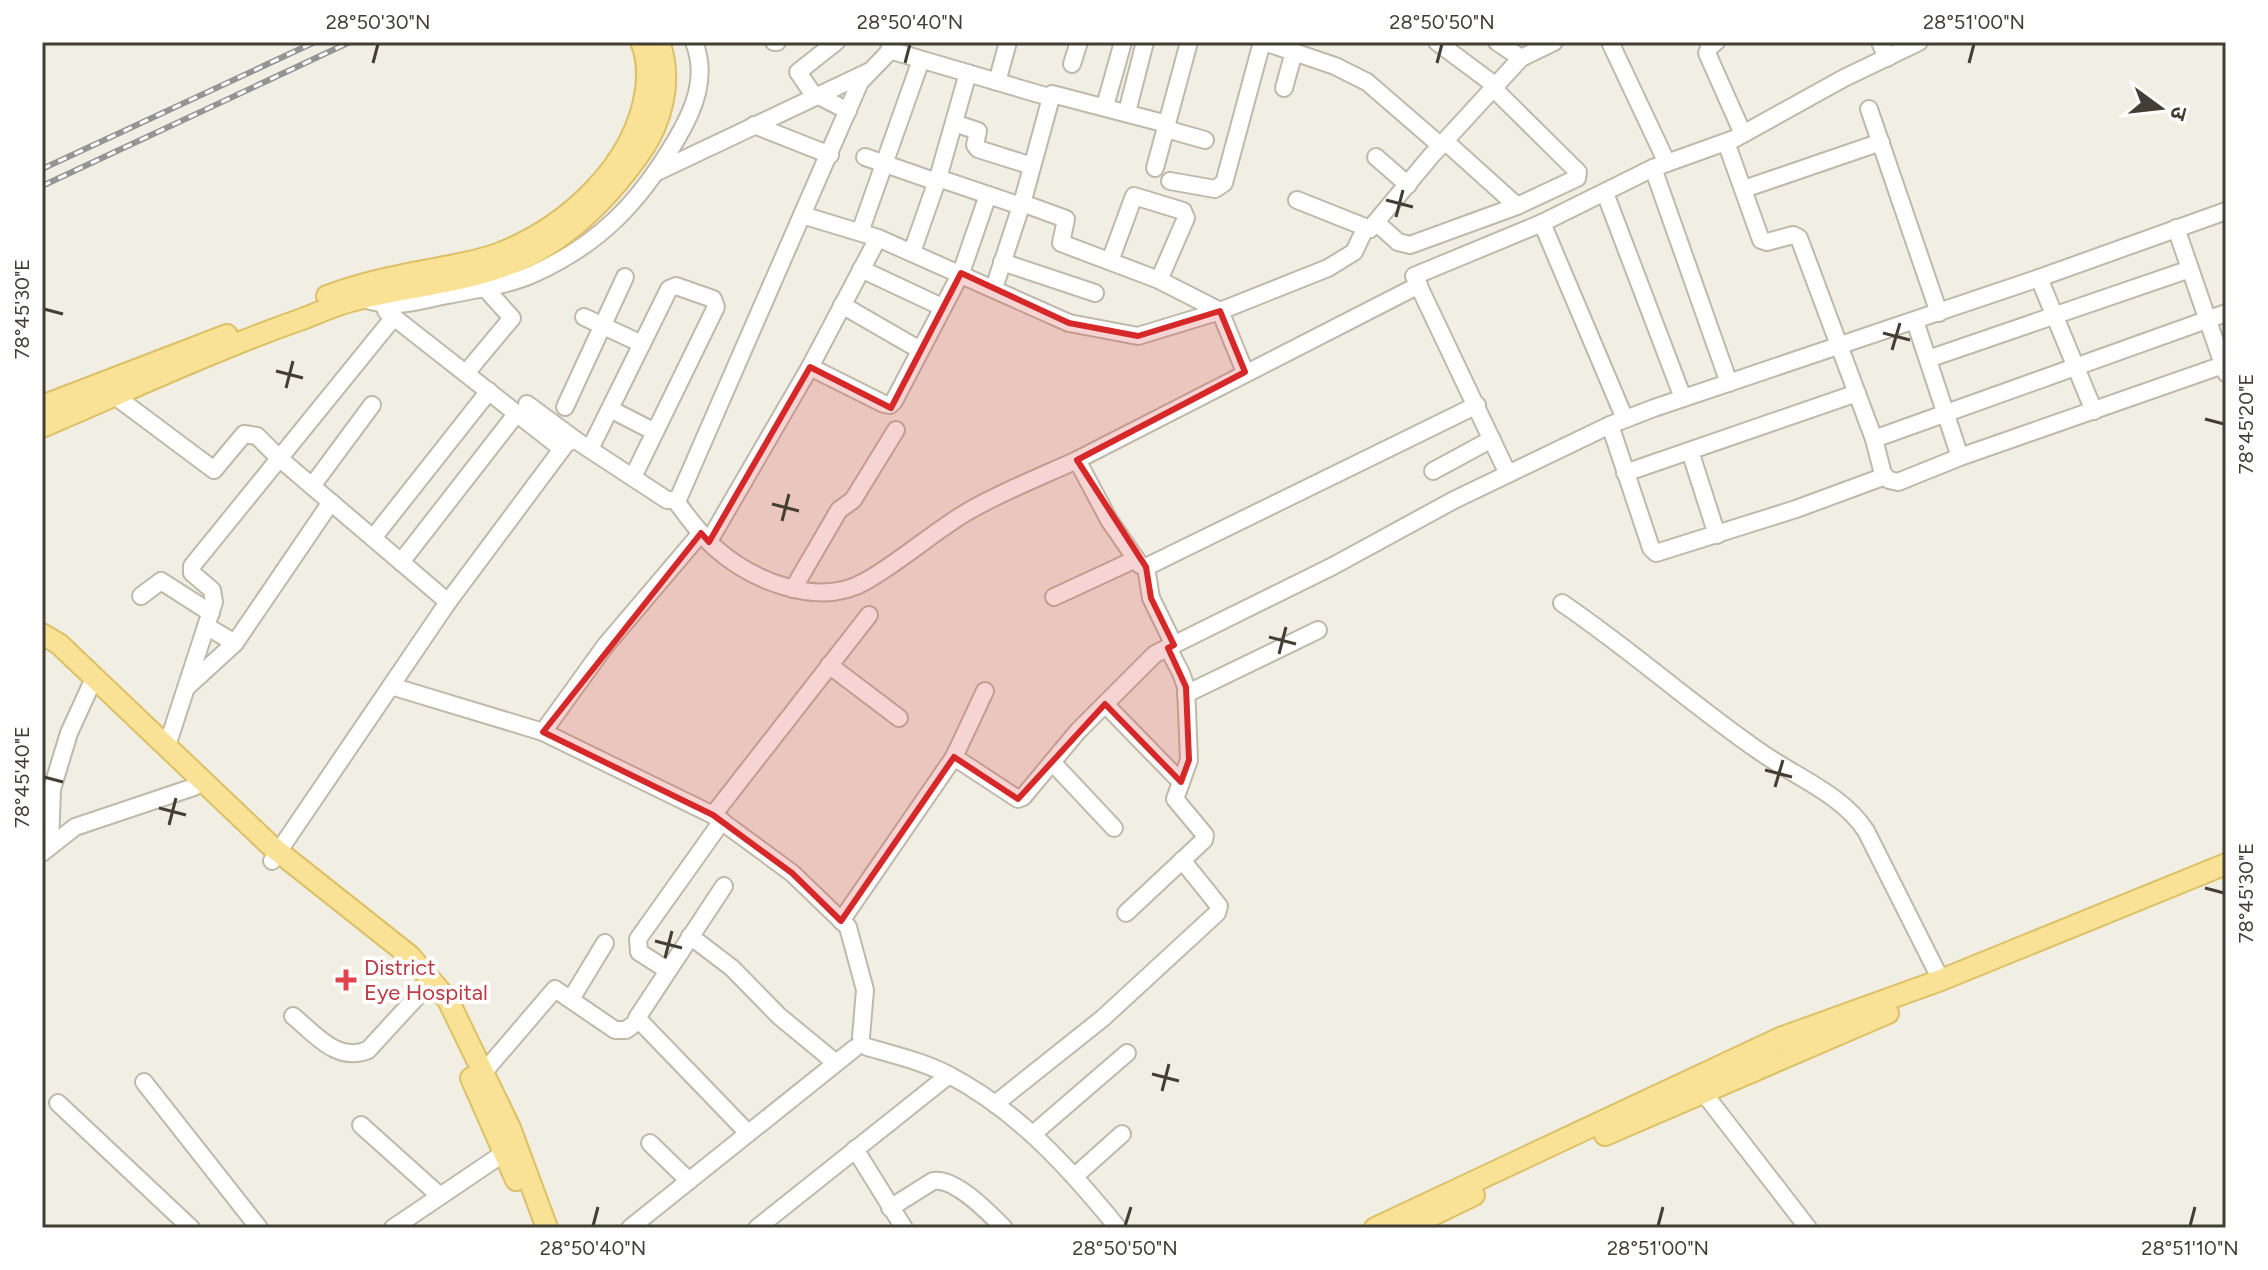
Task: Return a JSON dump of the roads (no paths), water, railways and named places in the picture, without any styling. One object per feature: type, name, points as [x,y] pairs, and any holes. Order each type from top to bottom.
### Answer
[{"type":"main road","points":[[42,427],[348,288],[483,259],[559,229],[605,177],[632,138],[647,81],[646,58],[641,42]]},
{"type":"main road","points":[[42,406],[290,323],[512,264],[615,188],[648,142],[659,118],[664,95],[665,73],[659,42]]},
{"type":"main road","points":[[42,634],[59,644],[167,746],[276,857],[410,956],[448,1000],[510,1128],[547,1228]]},
{"type":"main road","points":[[42,645],[194,787],[402,964],[425,988],[442,1011],[536,1228]]},
{"type":"main road","points":[[1406,1228],[1697,1085],[1780,1038],[1941,980],[2226,864]]},
{"type":"main road","points":[[1375,1228],[1697,1085],[2226,879]]},
{"type":"street","points":[[370,300],[390,306],[484,287],[530,275],[585,244],[627,210],[656,172],[686,123],[694,105],[700,74],[694,42]]},
{"type":"street","points":[[836,42],[798,72],[816,96],[848,111]]},
{"type":"street","points":[[997,82],[1008,42]]},
{"type":"street","points":[[1072,64],[1079,42]]},
{"type":"street","points":[[1105,106],[1123,42]]},
{"type":"street","points":[[1127,112],[1145,42]]},
{"type":"street","points":[[1155,168],[1189,42]]},
{"type":"street","points":[[1170,181],[1215,189],[1224,183],[1263,42],[1300,49],[1367,82],[1517,206]]},
{"type":"street","points":[[1297,200],[1371,226],[1406,245],[1517,206],[1577,178],[1578,172],[1495,87],[1437,42]]},
{"type":"street","points":[[1497,42],[1526,51]]},
{"type":"street","points":[[802,215],[878,238],[1069,323],[1138,336],[1220,311],[1328,268],[1354,252],[1371,226],[1526,51],[1554,42]]},
{"type":"street","points":[[1610,42],[1660,166],[1729,383]]},
{"type":"street","points":[[1716,42],[1707,53],[1743,134]]},
{"type":"street","points":[[1508,474],[1414,276],[1542,223],[1660,166],[1726,142],[1844,78],[1883,50],[1919,42]]},
{"type":"street","points":[[675,500],[860,82],[891,46],[921,60],[1049,97]]},
{"type":"street","points":[[1284,88],[1300,49]]},
{"type":"street","points":[[860,232],[921,60]]},
{"type":"street","points":[[656,172],[869,71]]},
{"type":"street","points":[[912,252],[938,180],[968,73]]},
{"type":"street","points":[[994,288],[1022,205],[1049,97],[1055,93],[1127,112],[1205,140]]},
{"type":"street","points":[[1869,109],[1939,313]]},
{"type":"street","points":[[954,123],[978,131],[975,145],[978,149],[1032,166]]},
{"type":"street","points":[[754,125],[830,155]]},
{"type":"street","points":[[1726,142],[1761,240],[1767,242],[1793,235],[1799,238],[1874,439],[1883,474],[1889,480],[1898,482],[1960,457],[2225,369],[2176,228]]},
{"type":"street","points":[[1744,189],[1881,142]]},
{"type":"street","points":[[865,157],[1066,219],[1059,240],[1061,243],[1159,280],[1220,311],[1245,372]]},
{"type":"street","points":[[1376,157],[1408,185]]},
{"type":"street","points":[[1605,193],[1683,398]]},
{"type":"street","points":[[810,367],[890,405],[961,273],[988,195]]},
{"type":"street","points":[[1110,261],[1134,196],[1183,211],[1186,218],[1159,280]]},
{"type":"street","points":[[954,757],[1018,799],[1149,659],[1333,566],[1454,500],[1618,422],[2226,211]]},
{"type":"street","points":[[1542,223],[1618,422],[1625,473],[1653,551],[1661,553],[1796,509],[1880,478],[1883,474]]},
{"type":"street","points":[[543,732],[605,646],[705,537],[810,367],[878,238]]},
{"type":"street","points":[[1002,262],[1095,293]]},
{"type":"street","points":[[861,269],[942,307]]},
{"type":"street","points":[[1928,359],[2190,269]]},
{"type":"street","points":[[565,407],[625,277]]},
{"type":"street","points":[[2039,278],[2094,411]]},
{"type":"street","points":[[675,500],[705,537],[732,561],[763,578],[793,589],[831,592],[863,583],[967,512],[1077,460],[1419,285]]},
{"type":"street","points":[[276,857],[448,602],[610,409],[642,344],[676,286],[716,303],[633,477]]},
{"type":"street","points":[[466,373],[512,318],[484,287]]},
{"type":"street","points":[[370,300],[489,391],[522,408],[576,446],[633,477],[667,500],[675,500]]},
{"type":"street","points":[[842,305],[920,350]]},
{"type":"street","points":[[1874,439],[2226,313]]},
{"type":"street","points":[[167,746],[215,595],[192,573],[192,566],[394,317]]},
{"type":"street","points":[[584,317],[642,344]]},
{"type":"street","points":[[1915,321],[1960,457]]},
{"type":"street","points":[[373,538],[489,391]]},
{"type":"street","points":[[1625,473],[1857,393]]},
{"type":"street","points":[[115,396],[214,470],[244,434],[257,436],[448,602]]},
{"type":"street","points":[[312,486],[372,405]]},
{"type":"street","points":[[1054,597],[1141,563],[1477,405]]},
{"type":"street","points":[[401,562],[522,408]]},
{"type":"street","points":[[610,409],[655,432]]},
{"type":"street","points":[[793,589],[839,510],[853,500],[896,430]]},
{"type":"street","points":[[1433,471],[1492,439]]},
{"type":"street","points":[[1690,451],[1717,535]]},
{"type":"street","points":[[1077,460],[1109,520],[1141,563],[1151,598],[1181,673],[1186,694],[1189,766],[1175,794],[1177,803],[1205,835],[1126,913]]},
{"type":"street","points":[[186,688],[235,643],[331,502]]},
{"type":"street","points":[[141,596],[161,581],[235,643]]},
{"type":"street","points":[[1562,603],[1750,745],[1850,811],[1866,831],[1941,980]]},
{"type":"street","points":[[667,970],[639,952],[638,939],[717,818],[869,615]]},
{"type":"street","points":[[1186,694],[1318,630]]},
{"type":"street","points":[[829,665],[899,718]]},
{"type":"street","points":[[391,686],[543,732],[717,818],[792,873],[848,927],[865,990],[861,1044],[689,1181],[649,1222],[630,1228]]},
{"type":"street","points":[[46,849],[52,789],[59,761],[90,687]]},
{"type":"street","points":[[841,921],[954,757],[985,691]]},
{"type":"street","points":[[1105,704],[1181,782]]},
{"type":"street","points":[[1052,762],[1114,828]]},
{"type":"street","points":[[46,849],[75,827],[194,787]]},
{"type":"street","points":[[995,1104],[1103,1018],[1217,913],[1219,906],[1182,860]]},
{"type":"street","points":[[724,886],[638,1015],[638,1021],[748,1133]]},
{"type":"street","points":[[690,936],[732,968],[779,1016],[836,1063]]},
{"type":"street","points":[[571,999],[605,943]]},
{"type":"street","points":[[293,1016],[335,1051],[356,1055],[368,1050],[425,988]]},
{"type":"street","points":[[483,1073],[551,991],[559,990],[615,1030],[626,1030],[638,1021]]},
{"type":"street","points":[[861,1044],[949,1075],[995,1104],[1033,1134],[1075,1176],[1118,1228]]},
{"type":"street","points":[[1033,1134],[1127,1053]]},
{"type":"street","points":[[757,1228],[949,1075]]},
{"type":"street","points":[[144,1082],[259,1228]]},
{"type":"street","points":[[1697,1085],[1808,1228]]},
{"type":"street","points":[[58,1103],[191,1228]]},
{"type":"street","points":[[361,1125],[440,1196]]},
{"type":"street","points":[[1075,1176],[1122,1134]]},
{"type":"street","points":[[650,1143],[689,1181]]},
{"type":"street","points":[[855,1149],[904,1228]]},
{"type":"street","points":[[393,1228],[504,1153]]},
{"type":"street","points":[[890,1208],[933,1181],[941,1180],[949,1182],[1004,1228]]},
{"type":"railway","points":[[42,169],[315,42]]},
{"type":"railway","points":[[42,186],[350,42]]},
{"type":"place","name":"District Eye Hospital","points":[[346,980]]}]
